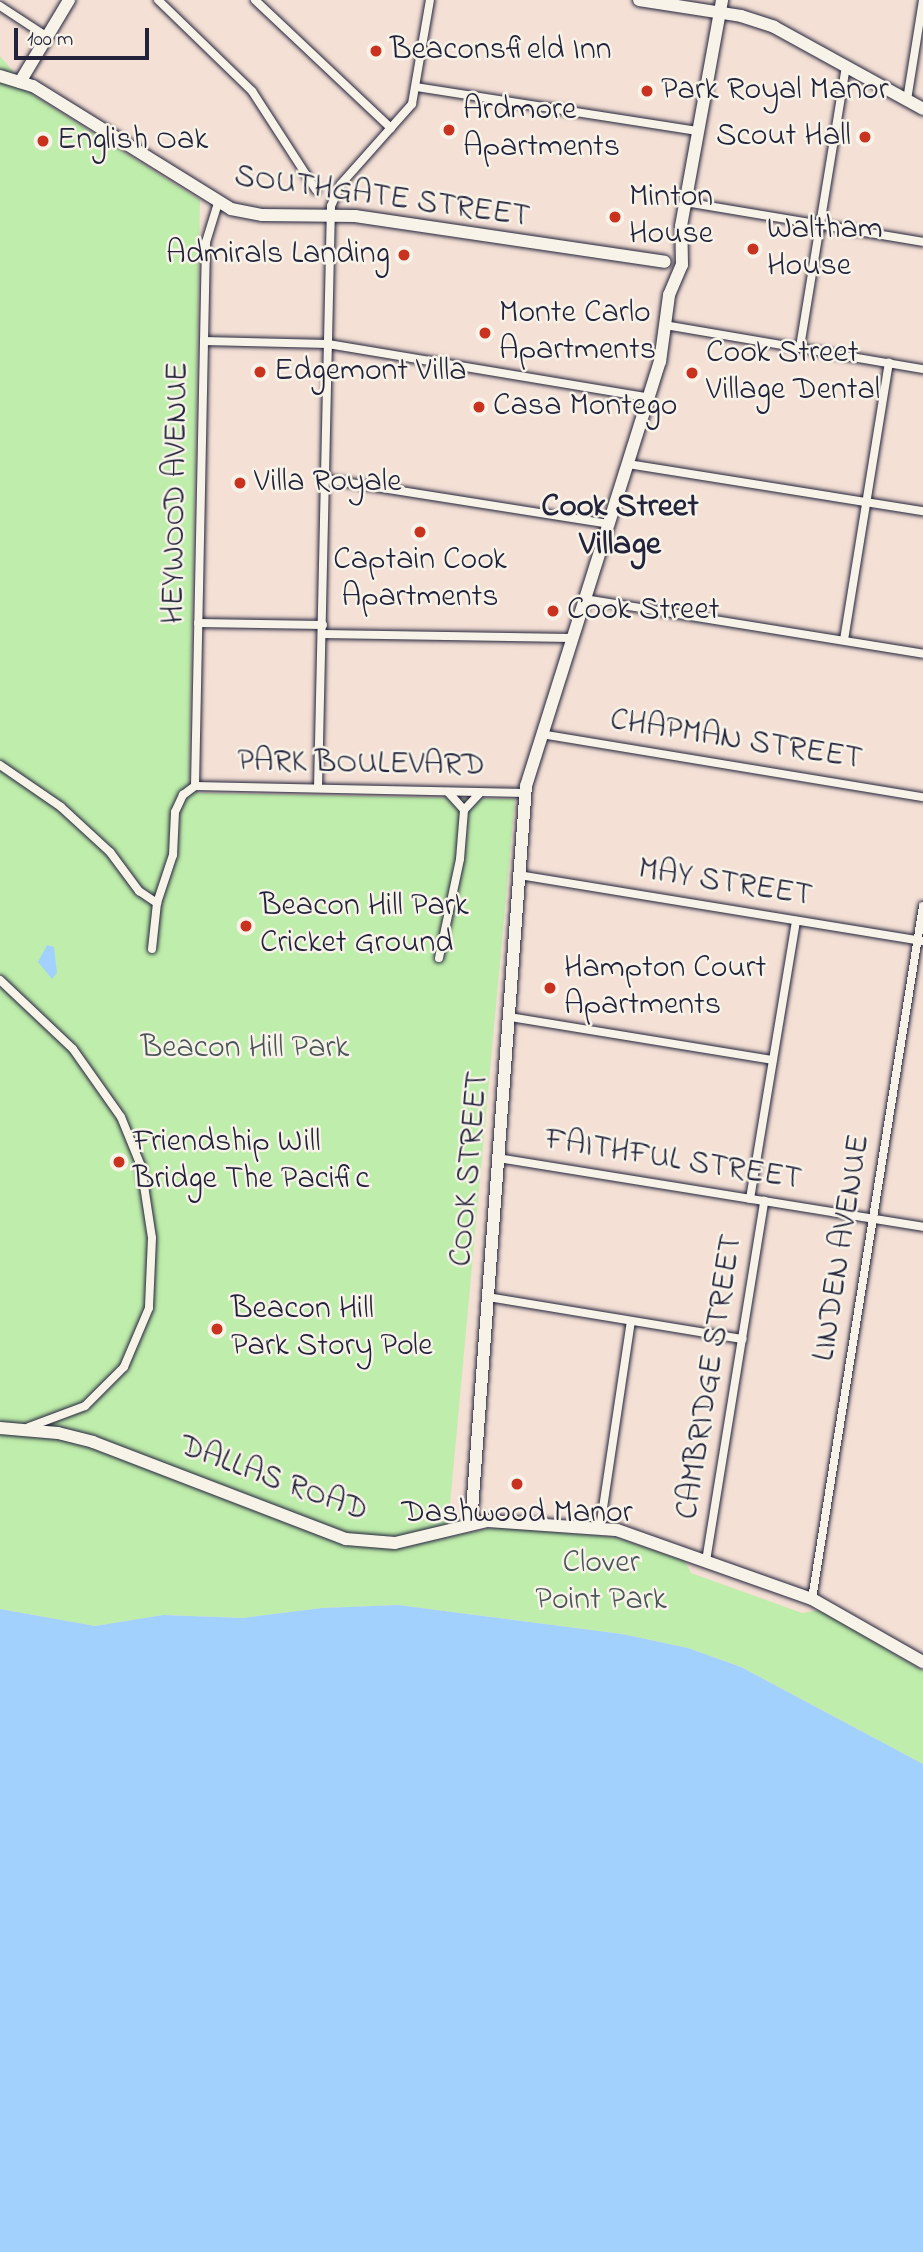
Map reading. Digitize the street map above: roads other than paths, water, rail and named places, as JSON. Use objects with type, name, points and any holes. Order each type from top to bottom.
[{"type":"main road","points":[[20,82],[69,0]]},
{"type":"main road","points":[[639,0],[721,7],[788,32],[923,109]]},
{"type":"main road","name":"COOK STREET","points":[[471,1524],[525,793],[571,638],[649,398],[665,325],[672,263],[721,7]]},
{"type":"main road","name":"SOUTHGATE STREET","points":[[0,76],[20,82],[218,203],[262,215],[330,215],[672,263]]},
{"type":"main road","name":"DALLAS ROAD","points":[[0,1427],[26,1428],[93,1442],[346,1539],[395,1543],[471,1524],[600,1528],[631,1534],[812,1599],[923,1662]]},
{"type":"street","points":[[158,0],[251,91],[316,190]]},
{"type":"street","points":[[255,0],[391,128]]},
{"type":"street","points":[[318,788],[330,215],[336,190],[411,104],[430,0]]},
{"type":"street","points":[[907,100],[923,0]]},
{"type":"street","points":[[0,6],[46,36]]},
{"type":"street","points":[[800,347],[846,66]]},
{"type":"street","points":[[416,87],[697,131]]},
{"type":"street","points":[[685,202],[923,242]]},
{"type":"street","name":"HEYWOOD AVENUE","points":[[195,786],[206,235],[218,203]]},
{"type":"street","points":[[665,325],[923,369]]},
{"type":"street","points":[[204,341],[328,344],[649,398]]},
{"type":"street","points":[[844,640],[889,363]]},
{"type":"street","points":[[628,464],[923,511]]},
{"type":"street","points":[[325,479],[608,524]]},
{"type":"street","points":[[585,599],[923,654]]},
{"type":"street","points":[[198,623],[571,638]]},
{"type":"street","name":"CHAPMAN STREET","points":[[541,734],[923,797]]},
{"type":"street","points":[[0,765],[69,813],[110,852],[139,891],[157,903]]},
{"type":"street","points":[[152,949],[157,903],[173,855],[175,812],[183,795],[195,786]]},
{"type":"street","name":"PARK BOULEVARD","points":[[195,786],[525,793]]},
{"type":"street","points":[[448,792],[464,810]]},
{"type":"street","points":[[439,958],[458,870],[464,810],[480,793]]},
{"type":"street","name":"MAY STREET","points":[[519,875],[920,940]]},
{"type":"street","name":"LINDEN AVENUE","points":[[812,1599],[920,940],[923,906]]},
{"type":"street","name":"CAMBRIDGE STREET","points":[[750,1199],[796,921]]},
{"type":"street","points":[[0,980],[73,1049],[109,1096],[132,1139],[146,1194],[153,1255],[151,1297],[143,1330],[124,1367],[94,1400],[67,1416],[26,1428]]},
{"type":"street","points":[[510,1017],[773,1060]]},
{"type":"street","name":"FAITHFUL STREET","points":[[498,1158],[923,1227]]},
{"type":"street","name":"CAMBRIDGE STREET","points":[[706,1562],[764,1201]]},
{"type":"street","points":[[488,1297],[743,1339]]},
{"type":"street","points":[[600,1528],[631,1321]]},
{"type":"water","points":[[47,945],[54,947],[57,973],[52,979],[38,962]]},
{"type":"water","points":[[398,1605],[622,1634],[688,1648],[741,1667],[923,1764],[923,2252],[0,2252],[0,1609],[95,1626],[163,1615],[243,1618],[322,1608]]},
{"type":"place","name":"Beaconsfield Inn","points":[[376,51]]},
{"type":"place","name":"Park Royal Manor","points":[[647,91]]},
{"type":"place","name":"Ardmore Apartments","points":[[449,130]]},
{"type":"place","name":"Scout Hall","points":[[865,137]]},
{"type":"place","name":"English Oak","points":[[43,141]]},
{"type":"place","name":"Minton House","points":[[615,217]]},
{"type":"place","name":"Waltham House","points":[[753,249]]},
{"type":"place","name":"Admirals Landing","points":[[404,255]]},
{"type":"place","name":"Monte Carlo Apartments","points":[[485,333]]},
{"type":"place","name":"Edgemont Villa","points":[[260,372]]},
{"type":"place","name":"Cook Street Village Dental","points":[[692,373]]},
{"type":"place","name":"Casa Montego","points":[[479,407]]},
{"type":"place","name":"Villa Royale","points":[[240,483]]},
{"type":"place","name":"Captain Cook Apartments","points":[[420,532]]},
{"type":"place","name":"Cook Street","points":[[553,611]]},
{"type":"place","name":"Beacon Hill Park Cricket Ground","points":[[246,926]]},
{"type":"place","name":"Hampton Court Apartments","points":[[550,988]]},
{"type":"place","name":"Friendship Will Bridge The Pacific","points":[[119,1162]]},
{"type":"place","name":"Beacon Hill Park Story Pole","points":[[217,1329]]},
{"type":"place","name":"Dashwood Manor","points":[[517,1484]]},
{"type":"district","name":"Cook Street Village","points":[[620,527]]},
{"type":"park label","name":"Beacon Hill Park","points":[[245,1049]]},
{"type":"park label","name":"Clover Point Park","points":[[601,1584]]}]
